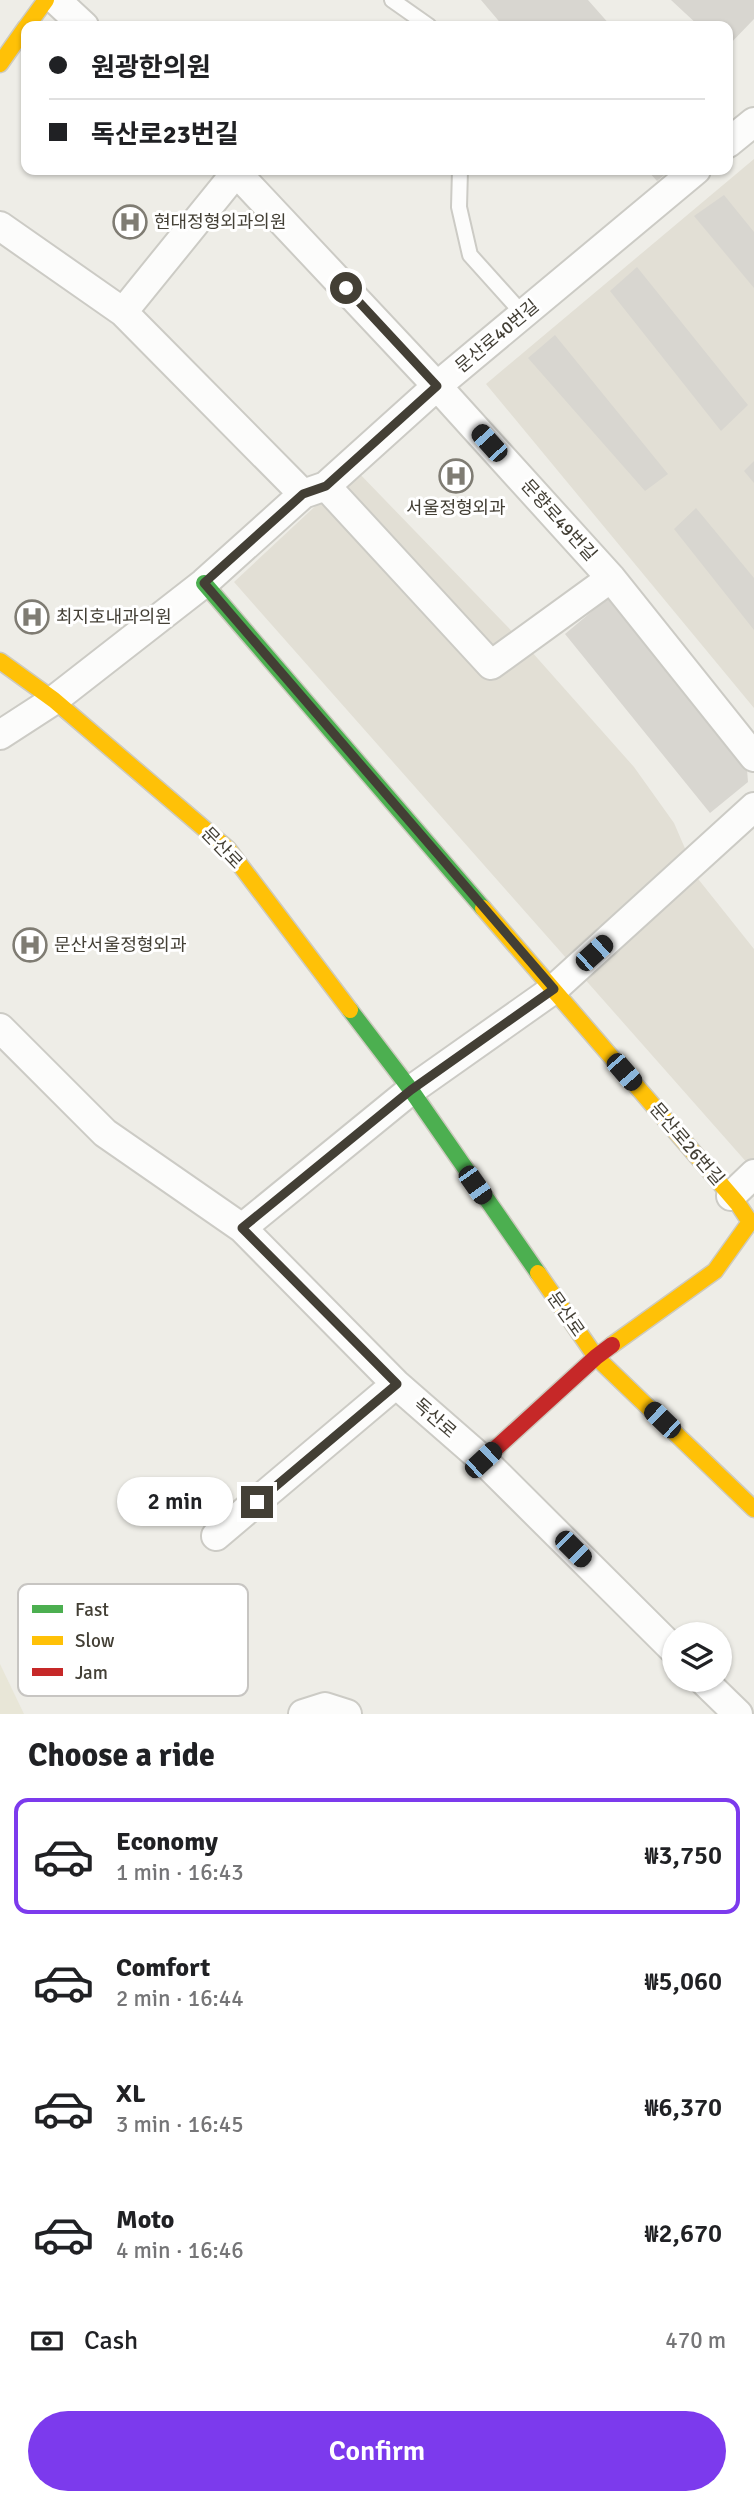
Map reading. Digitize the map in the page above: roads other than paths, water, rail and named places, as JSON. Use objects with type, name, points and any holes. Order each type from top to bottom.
[{"type":"street","points":[[31,21],[46,0]]},
{"type":"street","points":[[56,0],[78,21]]},
{"type":"street","points":[[0,64],[21,35]]},
{"type":"street","points":[[733,139],[754,122]]},
{"type":"street","points":[[122,312],[232,175]]},
{"type":"street","name":"문향로49번길","points":[[241,175],[611,578],[754,757]]},
{"type":"street","name":"문산로40번길","points":[[54,700],[204,583],[690,175]]},
{"type":"street","points":[[0,226],[122,312],[314,490],[491,665],[611,578]]},
{"type":"street","points":[[204,583],[554,989]]},
{"type":"street","name":"문산로","points":[[0,661],[54,700],[228,849],[411,1090],[596,1357],[754,1509]]},
{"type":"street","points":[[0,735],[54,700]]},
{"type":"street","points":[[242,1228],[411,1090],[554,989],[754,807]]},
{"type":"street","name":"문산로26번길","points":[[554,989],[735,1200]]},
{"type":"street","name":"독산로","points":[[0,1028],[105,1133],[242,1228],[397,1384],[483,1460],[662,1638]]},
{"type":"street","points":[[483,1460],[596,1357],[715,1271],[750,1222],[735,1200],[754,1174]]},
{"type":"street","points":[[216,1536],[397,1384]]},
{"type":"street","points":[[714,1692],[734,1713]]},
{"type":"street","points":[[303,1714],[325,1707],[347,1714]]},
{"type":"lane","points":[[393,0],[422,21]]},
{"type":"lane","points":[[460,175],[459,207],[470,255],[523,314]]},
{"type":"place","name":"현대정형외과의원","points":[[130,222]]},
{"type":"place","name":"서울정형외과","points":[[456,476]]},
{"type":"place","name":"최지호내과의원","points":[[32,617]]},
{"type":"place","name":"문산서울정형외과","points":[[30,945]]}]
